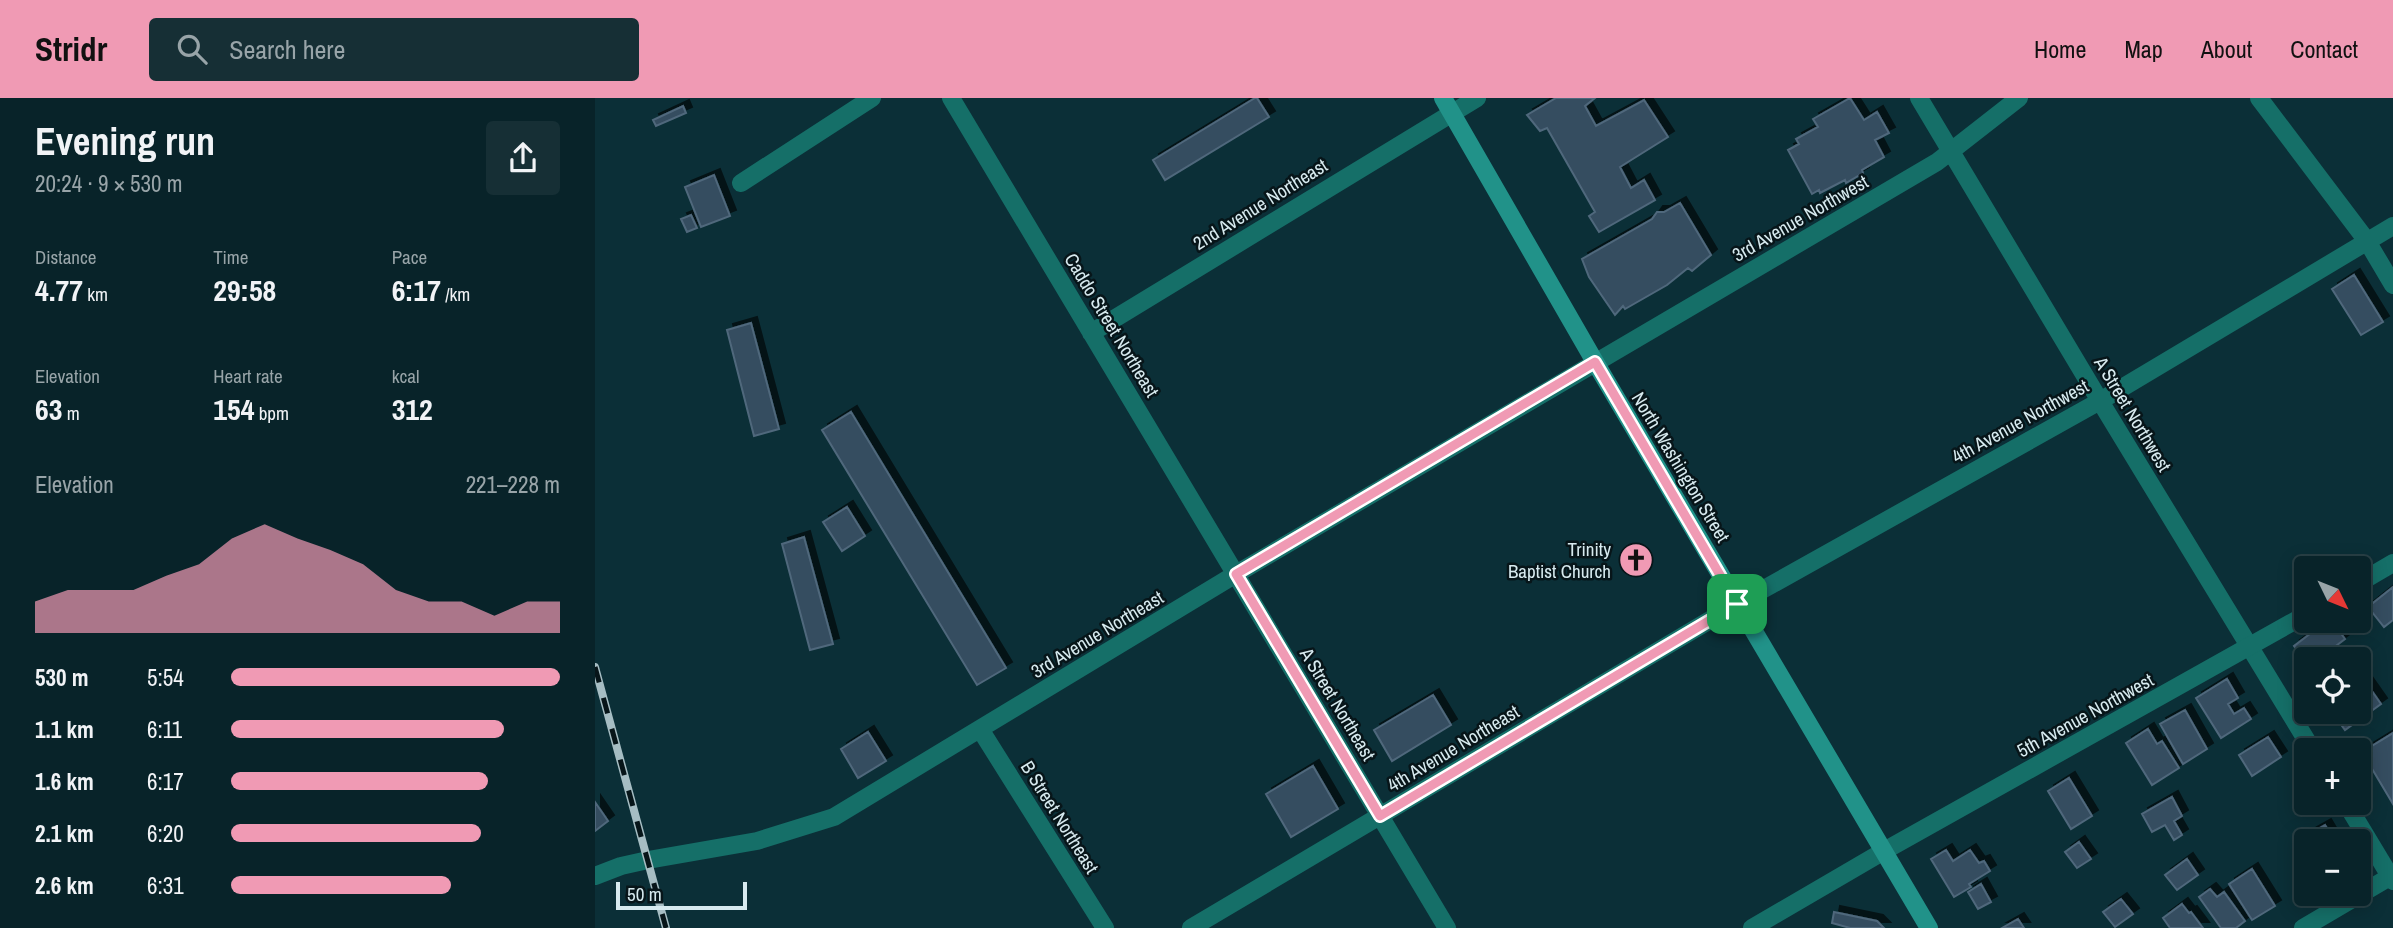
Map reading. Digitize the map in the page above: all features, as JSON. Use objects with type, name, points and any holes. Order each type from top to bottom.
[{"type":"main road","name":"North Washington Street","points":[[1447,105],[1595,362],[1929,928]]},
{"type":"street","points":[[741,183],[872,98]]},
{"type":"street","name":"Caddo Street Northeast","points":[[951,98],[1236,574]]},
{"type":"street","name":"2nd Avenue Northeast","points":[[1091,332],[1447,105],[1477,98]]},
{"type":"street","name":"A Street Northwest","points":[[1919,98],[2305,738]]},
{"type":"street","name":"3rd Avenue Northwest","points":[[1595,362],[1925,169],[1951,152],[2019,98]]},
{"type":"street","points":[[2259,98],[2367,241],[2393,285]]},
{"type":"street","name":"4th Avenue Northwest","points":[[1737,604],[2100,401],[2393,226]]},
{"type":"street","name":"3rd Avenue Northeast","points":[[595,876],[634,863],[757,841],[825,821],[1595,362]]},
{"type":"street","points":[[2371,576],[2393,563]]},
{"type":"street","name":"A Street Northeast","points":[[1236,574],[1447,928]]},
{"type":"street","name":"4th Avenue Northeast","points":[[1191,928],[1737,604]]},
{"type":"street","name":"5th Avenue Northwest","points":[[1752,928],[1884,851],[2294,622]]},
{"type":"street","name":"B Street Northeast","points":[[980,729],[1105,928]]},
{"type":"street","points":[[2303,928],[2392,877],[2353,815]]},
{"type":"building","points":[[1255,98],[1269,117],[1165,180],[1153,160]]},
{"type":"building","points":[[1556,98],[1595,98],[1585,106],[1596,126],[1644,100],[1668,137],[1620,167],[1631,188],[1644,180],[1655,200],[1599,232],[1589,216],[1595,212],[1547,128],[1540,131],[1527,115]]},
{"type":"building","points":[[1850,98],[1864,120],[1877,112],[1889,133],[1875,140],[1884,157],[1846,183],[1845,180],[1820,193],[1819,190],[1812,194],[1788,150],[1799,144],[1796,139],[1818,127],[1813,119]]},
{"type":"building","points":[[683,106],[686,113],[656,126],[653,120]]},
{"type":"building","points":[[714,175],[730,216],[701,227],[685,187]]},
{"type":"building","points":[[1680,203],[1711,255],[1692,271],[1688,268],[1667,285],[1625,309],[1623,306],[1615,315],[1589,277],[1582,259],[1652,219],[1657,212],[1664,212]]},
{"type":"building","points":[[691,215],[697,228],[687,232],[681,219]]},
{"type":"building","points":[[2354,275],[2383,322],[2361,335],[2332,289]]},
{"type":"building","points":[[751,323],[779,429],[754,436],[727,330]]},
{"type":"building","points":[[851,412],[1006,668],[977,685],[822,430]]},
{"type":"building","points":[[847,507],[865,536],[842,551],[823,522]]},
{"type":"building","points":[[804,537],[833,644],[810,650],[782,544]]},
{"type":"building","points":[[2393,587],[2393,620],[2384,627],[2371,611],[2371,605]]},
{"type":"building","points":[[2310,634],[2341,634],[2345,639],[2335,647],[2294,646]]},
{"type":"building","points":[[2227,679],[2238,698],[2228,704],[2234,714],[2244,708],[2251,719],[2221,738],[2196,698]]},
{"type":"building","points":[[2371,690],[2381,704],[2371,711]]},
{"type":"building","points":[[1433,695],[1451,725],[1392,761],[1374,730]]},
{"type":"building","points":[[2185,710],[2207,749],[2183,764],[2160,724]]},
{"type":"building","points":[[2341,724],[2353,724],[2345,730]]},
{"type":"building","points":[[2148,729],[2157,744],[2162,741],[2179,768],[2152,785],[2126,743]]},
{"type":"building","points":[[868,732],[886,761],[858,778],[841,749]]},
{"type":"building","points":[[2393,733],[2393,804],[2371,767],[2371,746]]},
{"type":"building","points":[[2268,737],[2281,757],[2252,776],[2239,755]]},
{"type":"building","points":[[1313,766],[1338,809],[1291,837],[1266,794]]},
{"type":"building","points":[[2069,778],[2092,816],[2071,829],[2048,791]]},
{"type":"building","points":[[2172,797],[2182,816],[2174,821],[2182,835],[2174,840],[2165,825],[2152,832],[2142,814]]},
{"type":"building","points":[[595,802],[608,821],[595,831]]},
{"type":"building","points":[[2079,842],[2091,859],[2077,868],[2065,852]]},
{"type":"building","points":[[1946,850],[1953,861],[1970,850],[1979,863],[1984,861],[1990,871],[1954,897],[1931,859]]},
{"type":"building","points":[[2187,859],[2198,875],[2177,890],[2165,875]]},
{"type":"building","points":[[2252,869],[2275,906],[2252,920],[2229,884]]},
{"type":"building","points":[[1981,884],[1991,902],[1978,909],[1968,892]]},
{"type":"building","points":[[2210,889],[2217,897],[2224,892],[2245,921],[2236,928],[2221,928],[2199,897]]},
{"type":"building","points":[[2121,899],[2133,914],[2115,927],[2103,912]]},
{"type":"building","points":[[2182,904],[2203,928],[2170,928],[2163,918]]},
{"type":"building","points":[[1834,912],[1877,921],[1884,928],[1850,928],[1832,923]]},
{"type":"building","points":[[2018,919],[2024,928],[2002,928]]},
{"type":"railway","points":[[595,667],[666,928]]},
{"type":"place","name":"Trinity Baptist Church","points":[[1636,560]]},
{"type":"route","points":[[1595,362],[1737,604],[1380,816],[1236,574],[1595,362]]}]
